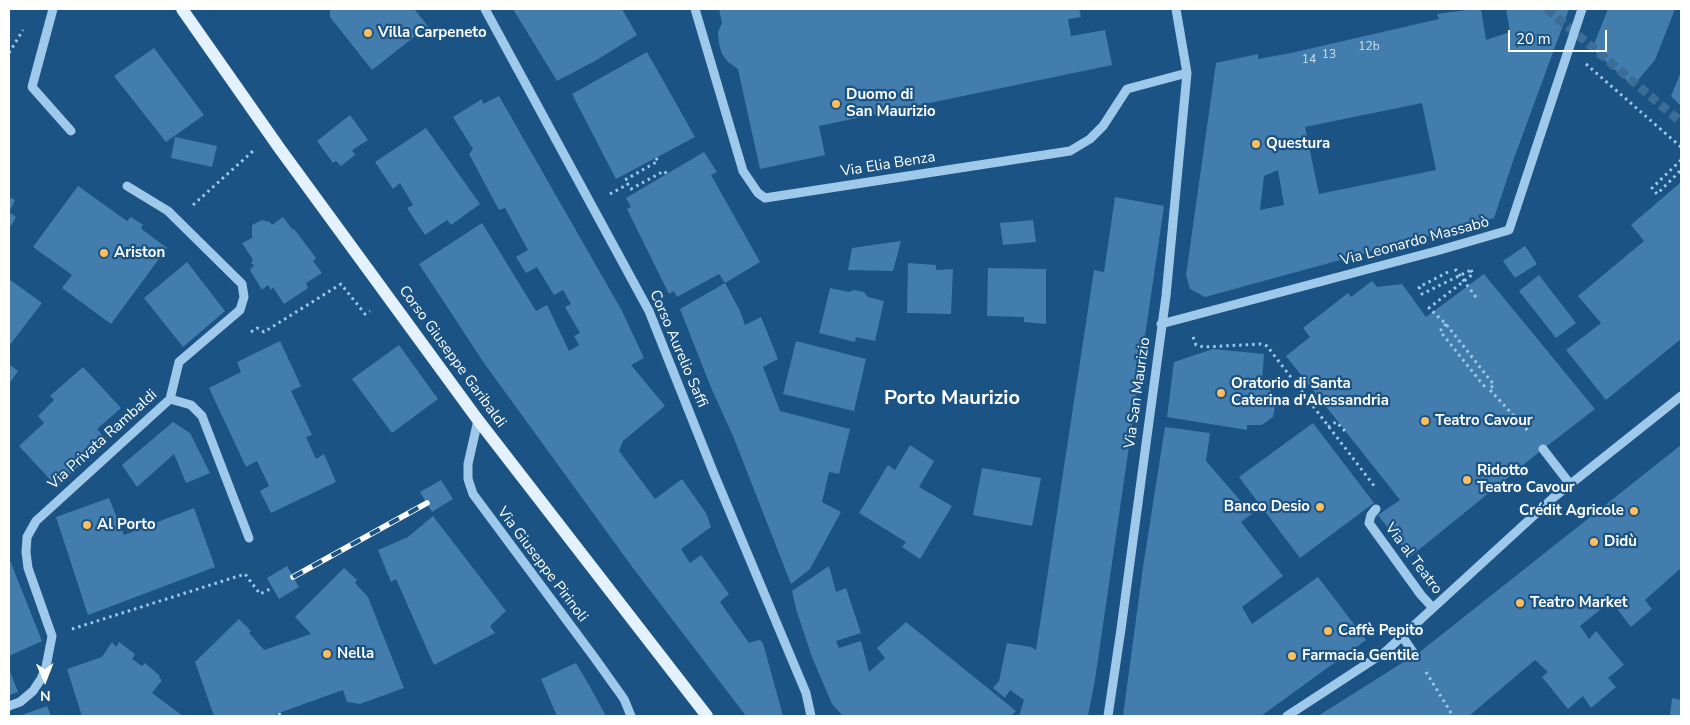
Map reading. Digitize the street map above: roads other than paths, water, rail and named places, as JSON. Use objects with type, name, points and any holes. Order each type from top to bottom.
[{"type":"main road","name":"Corso Giuseppe Garibaldi","points":[[182,9],[270,136],[478,420],[707,716]]},
{"type":"street","points":[[53,9],[32,87],[71,131]]},
{"type":"street","name":"Corso Aurelio Saffi","points":[[485,9],[572,166],[649,311],[714,474],[806,693],[811,716]]},
{"type":"street","name":"Via Elia Benza","points":[[695,9],[743,171],[758,193],[765,198],[1070,151],[1090,139],[1103,126],[1127,89],[1187,73]]},
{"type":"street","name":"Via San Maurizio","points":[[1108,716],[1166,296],[1187,73],[1176,9]]},
{"type":"street","name":"Via Leonardo Massabò","points":[[1161,324],[1510,230],[1582,9]]},
{"type":"street","name":"Via Privata Rambaldi","points":[[9,706],[20,702],[33,691],[41,680],[46,667],[52,636],[28,568],[27,537],[36,521],[170,400],[179,362],[240,310],[244,297],[242,284],[168,211],[127,186]]},
{"type":"street","points":[[1287,716],[1385,652],[1570,484],[1681,396]]},
{"type":"street","points":[[170,400],[191,405],[202,416],[249,538]]},
{"type":"street","name":"Via Giuseppe Pirinoli","points":[[478,420],[468,464],[468,479],[473,494],[624,699],[631,716]]},
{"type":"street","points":[[1543,449],[1570,484]]},
{"type":"street","name":"Via al Teatro","points":[[1376,509],[1369,523],[1421,595],[1433,608]]},
{"type":"street","points":[[1402,636],[1415,655]]},
{"type":"tunnel","points":[[1547,9],[1681,122]]},
{"type":"railway","points":[[293,577],[427,503]]},
{"type":"place","name":"Villa Carpeneto","points":[[368,33]]},
{"type":"place","name":"Duomo di San Maurizio","points":[[836,104]]},
{"type":"place","name":"Questura","points":[[1256,144]]},
{"type":"place","name":"Ariston","points":[[104,253]]},
{"type":"place","name":"Oratorio di Santa Caterina d'Alessandria","points":[[1221,393]]},
{"type":"place","name":"Teatro Cavour","points":[[1425,421]]},
{"type":"place","name":"Ridotto Teatro Cavour","points":[[1467,480]]},
{"type":"place","name":"Banco Desio","points":[[1320,507]]},
{"type":"place","name":"Crédit Agricole","points":[[1634,511]]},
{"type":"place","name":"Al Porto","points":[[87,525]]},
{"type":"place","name":"Didù","points":[[1594,542]]},
{"type":"place","name":"Teatro Market","points":[[1520,603]]},
{"type":"place","name":"Caffè Pepito","points":[[1328,631]]},
{"type":"place","name":"Nella","points":[[327,654]]},
{"type":"place","name":"Farmacia Gentile","points":[[1292,656]]},
{"type":"district","name":"Porto Maurizio","points":[[952,399]]}]
